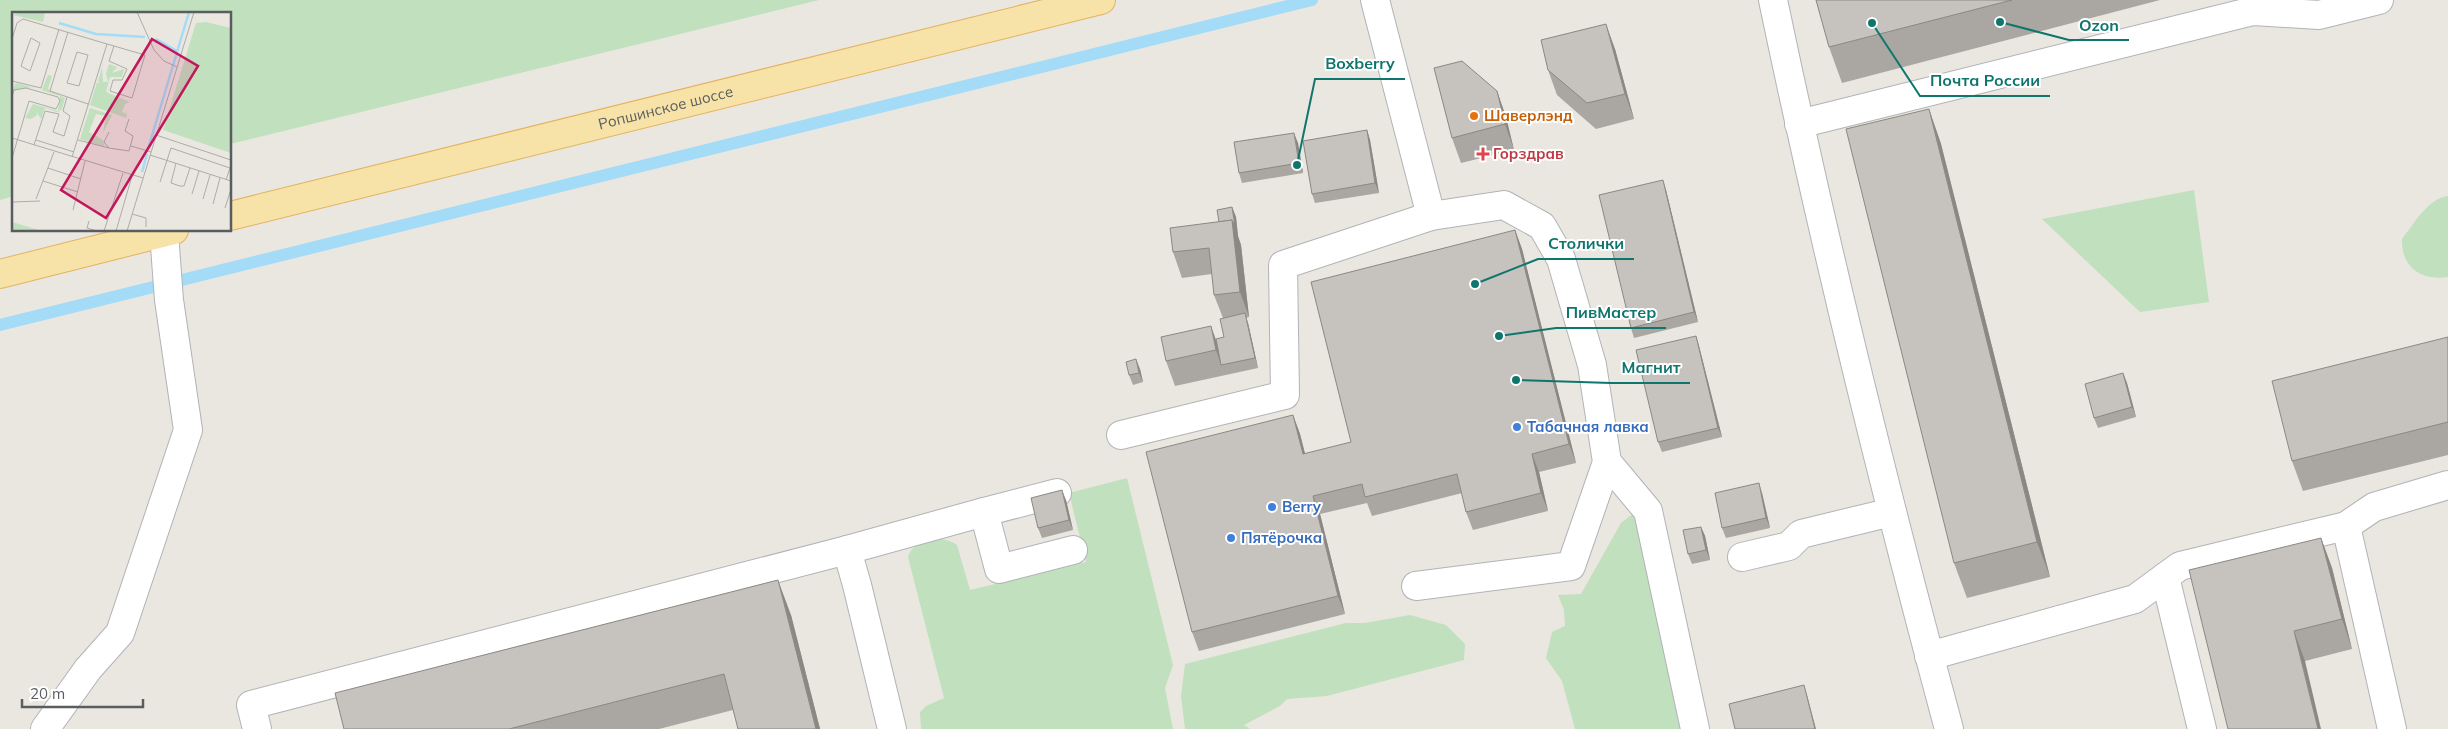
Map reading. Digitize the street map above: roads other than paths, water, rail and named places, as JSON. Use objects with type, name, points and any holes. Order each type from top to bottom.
[{"type":"main road","name":"Ропшинское шоссе","points":[[231,216],[1101,0]]},
{"type":"main road","points":[[0,274],[169,231]]},
{"type":"street","points":[[1375,0],[1431,216]]},
{"type":"street","points":[[1773,0],[1799,124],[1892,512],[1949,729]]},
{"type":"street","points":[[1799,124],[2253,11],[2317,7],[2379,0]]},
{"type":"street","points":[[1121,435],[1285,395],[1283,265],[1431,216],[1504,205],[1542,226],[1561,259],[1592,366],[1607,462],[1571,566],[1416,586]]},
{"type":"street","points":[[45,729],[88,669],[120,633],[188,430],[169,300],[166,267],[169,231]]},
{"type":"street","points":[[1607,462],[1648,511],[1695,729]]},
{"type":"street","points":[[1929,656],[2135,599],[2180,566],[2346,526],[2374,506],[2448,486]]},
{"type":"street","points":[[257,729],[251,706],[1057,493]]},
{"type":"street","points":[[984,512],[999,569],[1073,550]]},
{"type":"street","points":[[1742,557],[1789,546],[1801,534],[1892,512]]},
{"type":"street","points":[[2346,526],[2392,729]]},
{"type":"street","points":[[847,550],[892,729]]},
{"type":"street","points":[[2165,577],[2202,729]]},
{"type":"waterway","points":[[0,325],[1312,0]]},
{"type":"place","name":"Ozon","points":[[2000,22]]},
{"type":"place","name":"Почта России","points":[[1872,23]]},
{"type":"place","name":"Шаверлэнд","points":[[1474,116]]},
{"type":"place","name":"Горздрав","points":[[1483,154]]},
{"type":"place","name":"Boxberry","points":[[1297,165]]},
{"type":"place","name":"Столички","points":[[1475,284]]},
{"type":"place","name":"ПивМастер","points":[[1499,336]]},
{"type":"place","name":"Магнит","points":[[1516,380]]},
{"type":"place","name":"Табачная лавка","points":[[1517,427]]},
{"type":"place","name":"Berry","points":[[1272,507]]},
{"type":"place","name":"Пятёрочка","points":[[1231,538]]}]
